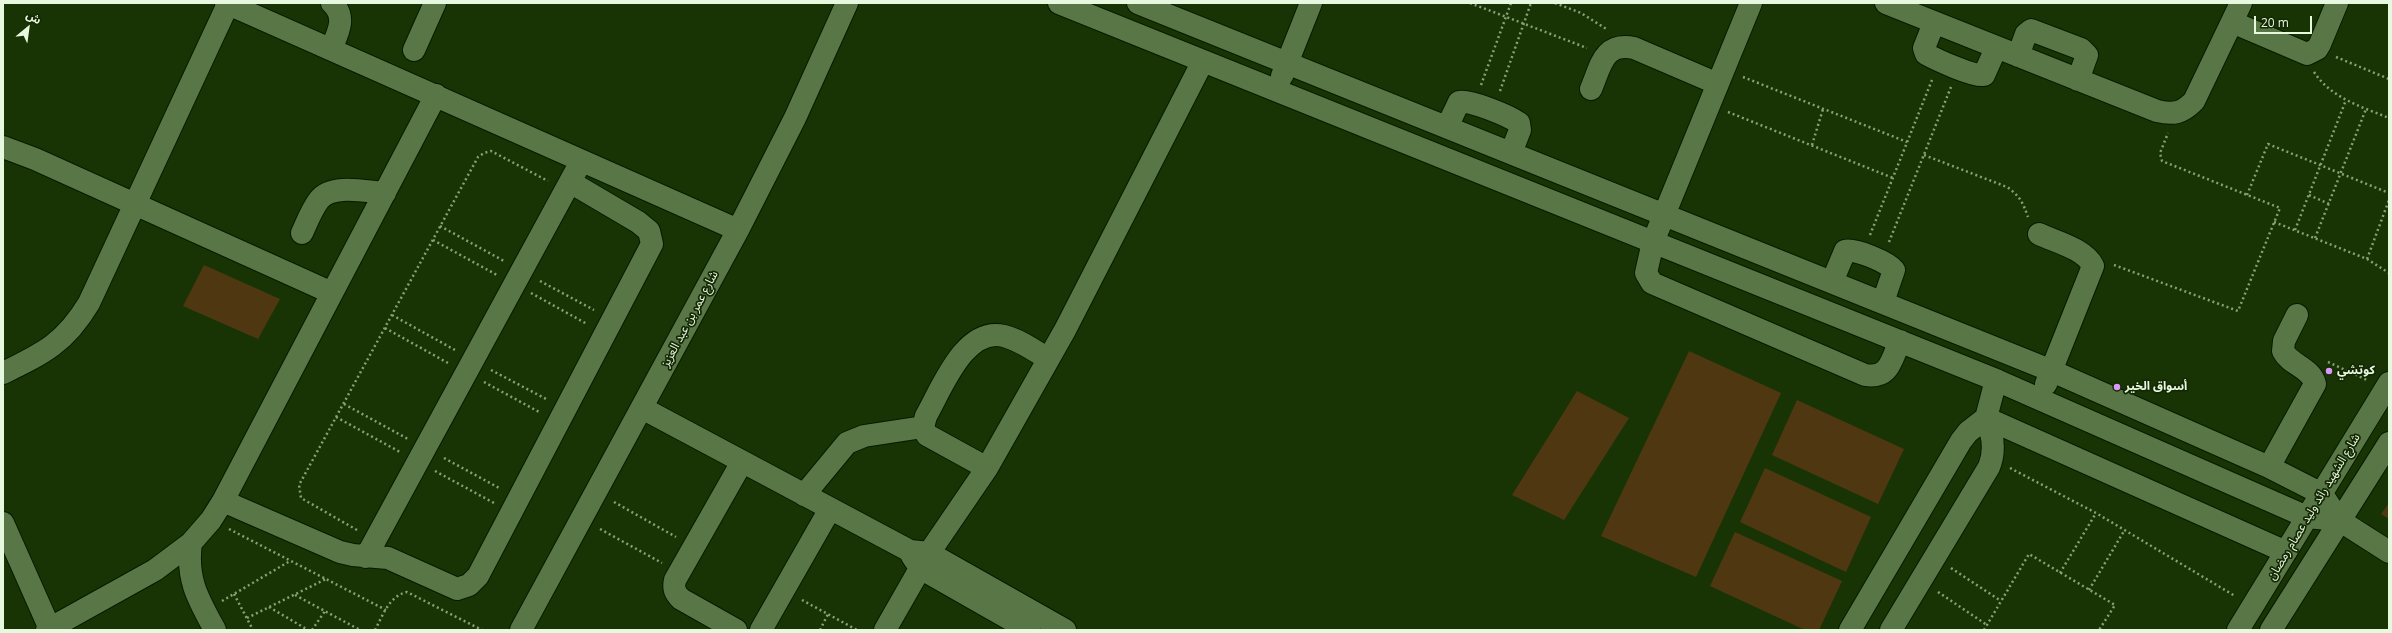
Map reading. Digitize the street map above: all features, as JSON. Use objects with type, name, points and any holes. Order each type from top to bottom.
[{"type":"street","points":[[331,49],[342,20],[338,9],[332,3]]},
{"type":"street","points":[[414,50],[435,3]]},
{"type":"street","name":"شارع عمر بن عبد العزيز","points":[[521,630],[738,230],[795,118],[846,3]]},
{"type":"street","points":[[1059,3],[2040,398],[2307,517],[2338,520]]},
{"type":"street","points":[[1138,3],[2052,371],[2269,467],[2322,494],[2338,520],[2389,552]]},
{"type":"street","points":[[1276,90],[1311,3]]},
{"type":"street","points":[[1751,3],[1653,242],[1646,273],[1652,283],[1865,375],[1876,377],[1886,371],[1900,341]]},
{"type":"street","points":[[1894,5],[1934,23],[2157,112],[2171,115],[2184,110],[2194,101],[2237,12],[2312,52],[2337,3]]},
{"type":"street","points":[[3,373],[57,344],[76,325],[89,303],[227,4],[582,159],[738,230]]},
{"type":"street","points":[[1934,23],[1924,51],[1926,54],[1950,64],[1978,75],[1984,74],[1996,48]]},
{"type":"street","points":[[2018,56],[2026,34],[2031,30],[2082,49],[2086,55],[2078,80]]},
{"type":"street","points":[[1591,89],[1614,51],[1634,48],[1721,77]]},
{"type":"street","points":[[885,630],[920,558],[987,468],[1065,330],[1203,61]]},
{"type":"street","points":[[3,523],[49,629],[155,570],[191,543],[211,520],[223,500],[436,95]]},
{"type":"street","points":[[1447,127],[1459,102],[1463,101],[1515,120],[1521,126],[1511,153]]},
{"type":"street","points":[[3,147],[135,204],[332,293]]},
{"type":"street","points":[[370,548],[582,159]]},
{"type":"street","points":[[223,500],[340,552],[370,548],[388,558],[457,589],[469,585],[478,576],[652,244],[649,231],[638,222],[568,186]]},
{"type":"street","points":[[302,233],[320,198],[329,192],[339,190],[385,192]]},
{"type":"street","points":[[2039,234],[2081,253],[2089,258],[2092,266],[2091,275],[2040,398]]},
{"type":"street","points":[[1832,282],[1845,251],[1849,250],[1872,258],[1891,266],[1894,270],[1883,302]]},
{"type":"street","points":[[2269,467],[2315,384],[2311,375],[2290,360],[2284,351],[2284,341],[2297,315]]},
{"type":"street","points":[[923,426],[926,416],[961,355],[974,341],[993,335],[1004,335],[1048,359]]},
{"type":"street","points":[[1891,630],[1936,558],[1992,458],[1992,434],[1986,418],[1996,380]]},
{"type":"street","name":"شارع الشهيد رائد وليد عصام رمضان","points":[[2238,630],[2387,386]]},
{"type":"street","points":[[642,408],[920,558],[1064,630]]},
{"type":"street","points":[[1986,418],[2286,552]]},
{"type":"street","points":[[1850,630],[1962,441],[1968,432],[1986,418]]},
{"type":"street","points":[[923,426],[931,438],[987,468]]},
{"type":"street","points":[[804,495],[847,443],[864,436],[923,426]]},
{"type":"street","points":[[2271,630],[2338,520],[2389,443]]},
{"type":"street","points":[[736,630],[676,594],[673,588],[694,546],[742,462]]},
{"type":"street","points":[[761,630],[830,509]]},
{"type":"street","points":[[191,543],[188,562],[191,582],[215,630]]},
{"type":"street","points":[[920,558],[1029,630]]},
{"type":"path","points":[[1470,3],[1524,24],[1614,51]]},
{"type":"path","points":[[1483,108],[1506,17],[1511,3]]},
{"type":"path","points":[[1483,108],[1524,24],[1531,3]]},
{"type":"path","points":[[1555,3],[1598,22],[1614,51]]},
{"type":"path","points":[[2389,79],[2312,52],[2315,73],[2324,84],[2346,100],[2389,118]]},
{"type":"path","points":[[1872,258],[1893,178],[1907,142],[1950,64]]},
{"type":"path","points":[[1872,258],[1924,154],[1950,64]]},
{"type":"path","points":[[1721,77],[1823,109],[1907,142]]},
{"type":"path","points":[[2295,230],[2346,100]]},
{"type":"path","points":[[1709,105],[1893,178]]},
{"type":"path","points":[[1812,145],[1823,109]]},
{"type":"path","points":[[2315,238],[2366,109]]},
{"type":"path","points":[[2092,266],[2100,262],[2108,263],[2238,311],[2280,208],[2162,160],[2160,153],[2169,128],[2171,115]]},
{"type":"path","points":[[2248,195],[2268,144],[2389,193]]},
{"type":"path","points":[[370,548],[301,498],[299,485],[478,157],[491,151],[568,186]]},
{"type":"path","points":[[1924,154],[2007,187],[2017,194],[2025,204],[2028,216],[2039,234]]},
{"type":"path","points":[[2309,195],[2329,204]]},
{"type":"path","points":[[2367,259],[2389,200]]},
{"type":"path","points":[[2274,222],[2367,259],[2389,273]]},
{"type":"path","points":[[2320,358],[2387,386]]},
{"type":"path","points":[[1992,458],[2096,513],[2253,607]]},
{"type":"path","points":[[596,492],[694,546]]},
{"type":"path","points":[[2060,573],[2096,513]]},
{"type":"path","points":[[582,519],[680,572]]},
{"type":"path","points":[[211,520],[386,610]]},
{"type":"path","points":[[2089,590],[2124,531]]},
{"type":"path","points":[[1984,630],[2029,554],[2115,606],[2099,630]]},
{"type":"path","points":[[1936,558],[2002,601]]},
{"type":"path","points":[[205,610],[290,561]]},
{"type":"path","points":[[247,618],[326,579]]},
{"type":"path","points":[[1921,581],[1987,625]]},
{"type":"path","points":[[784,590],[857,630]]},
{"type":"path","points":[[375,630],[386,610],[398,594],[407,592],[482,630]]},
{"type":"path","points":[[234,594],[253,630]]},
{"type":"path","points":[[295,595],[360,630]]},
{"type":"path","points":[[269,607],[308,630]]},
{"type":"path","points":[[312,630],[325,611]]},
{"type":"path","points":[[820,630],[828,614]]},
{"type":"shaded area","points":[[204,265],[280,299],[258,339],[183,306]]},
{"type":"shaded area","points":[[1689,351],[1781,393],[1696,577],[1601,536]]},
{"type":"shaded area","points":[[1577,391],[1629,418],[1564,520],[1512,495]]},
{"type":"shaded area","points":[[1797,400],[1904,449],[1878,504],[1772,455]]},
{"type":"shaded area","points":[[1765,468],[1871,517],[1846,572],[1740,522]]},
{"type":"shaded area","points":[[2389,503],[2389,519],[2381,514]]},
{"type":"shaded area","points":[[1735,532],[1842,581],[1819,630],[1805,630],[1710,586]]},
{"type":"place","name":"كوتشي","points":[[2329,371]]},
{"type":"place","name":"أسواق الخير","points":[[2117,387]]}]
